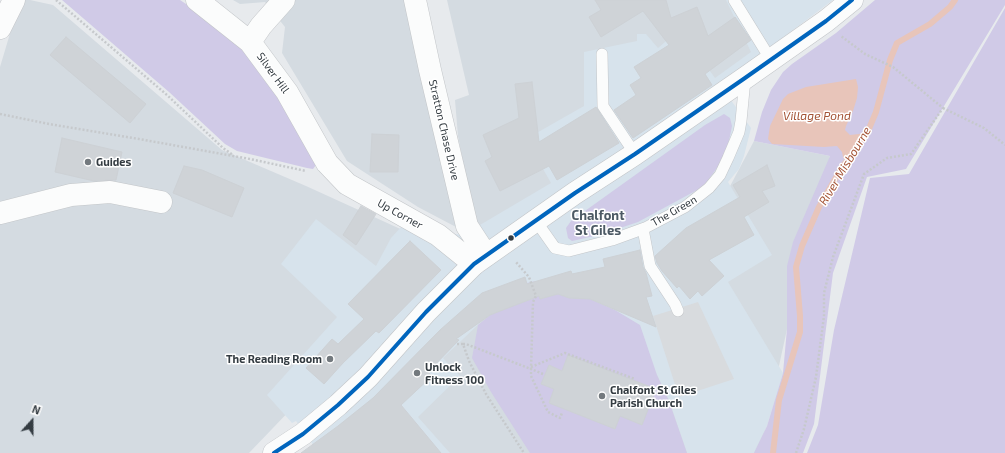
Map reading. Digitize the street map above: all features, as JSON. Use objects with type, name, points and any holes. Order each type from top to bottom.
[{"type":"street","points":[[0,28],[14,0]]},
{"type":"street","name":"Silver Hill","points":[[197,0],[250,42],[287,92],[327,164]]},
{"type":"street","points":[[250,42],[284,0]]},
{"type":"street","name":"Stratton Chase Drive","points":[[415,0],[467,226],[487,255]]},
{"type":"street","points":[[274,453],[303,434],[338,405],[368,377],[426,312],[487,255],[575,193],[635,154],[745,78],[826,21],[852,0]]},
{"type":"street","name":"Up Corner","points":[[327,164],[347,184],[438,235],[487,255]]},
{"type":"street","points":[[0,213],[71,195],[110,192],[161,202]]},
{"type":"lane","points":[[734,0],[770,60]]},
{"type":"lane","points":[[602,54],[603,106],[635,154]]},
{"type":"lane","name":"The Green","points":[[536,221],[555,248],[569,251],[612,240],[643,229],[685,207],[709,188],[720,175],[728,158],[741,121],[745,78]]},
{"type":"lane","points":[[643,229],[650,266],[678,311]]},
{"type":"path","points":[[56,0],[167,95],[223,148],[235,156]]},
{"type":"path","points":[[826,21],[844,39],[865,54],[893,66],[943,108],[984,128],[1005,145]]},
{"type":"path","points":[[796,453],[804,429],[816,377],[824,316],[824,293],[834,257],[864,174],[887,158],[911,154],[924,138],[943,108]]},
{"type":"path","points":[[0,114],[316,172],[327,164]]},
{"type":"path","points":[[487,255],[529,278],[536,296],[533,302],[531,376],[548,412],[560,418],[562,413]]},
{"type":"path","points":[[457,344],[466,344],[531,368],[543,374]]},
{"type":"path","points":[[463,344],[469,361],[486,394],[524,453]]},
{"type":"path","points":[[531,368],[565,353],[635,379]]},
{"type":"shaded area","points":[[20,0],[30,0],[53,5],[222,150],[407,232],[436,258],[249,453],[0,453],[0,67]]},
{"type":"shaded area","points":[[62,0],[180,0],[218,25],[243,49],[280,96],[316,165],[313,169],[307,168],[237,151],[225,144],[169,92]]},
{"type":"shaded area","points":[[233,0],[410,0],[456,227],[418,207],[347,161],[282,53],[285,27],[265,2],[240,4]]},
{"type":"shaded area","points":[[447,0],[731,0],[767,60],[481,253],[458,136],[455,100],[469,95]]},
{"type":"shaded area","points":[[726,0],[833,0],[720,85],[751,128],[739,169],[728,182],[772,255],[728,282],[783,373],[767,426],[754,453],[687,453],[669,401],[657,375],[590,299],[569,298],[558,294],[532,299],[494,312],[481,322],[443,358],[460,376],[418,417],[450,453],[319,453],[296,421],[292,423],[267,395],[337,317],[281,264],[316,219],[376,266],[391,238],[401,227],[463,235],[551,183],[526,139],[584,106],[584,52],[637,41],[637,34],[646,34],[658,48],[680,29],[715,78],[751,52]]},
{"type":"shaded area","points":[[875,0],[1005,0],[1005,5],[906,169],[867,177],[833,273],[814,424],[803,453],[754,453],[767,426],[783,373],[787,329],[787,266],[793,242],[830,156],[754,141],[762,112],[771,90],[783,72],[836,33]]},
{"type":"shaded area","points":[[1005,8],[1005,453],[807,453],[818,425],[834,330],[870,178],[909,174]]},
{"type":"shaded area","points":[[724,114],[730,118],[732,126],[729,141],[719,165],[706,183],[699,189],[638,222],[599,235],[572,241],[568,238],[566,228],[571,221],[705,125]]},
{"type":"shaded area","points":[[754,141],[830,156],[806,242],[760,453],[307,453],[496,286],[728,190]]},
{"type":"shaded area","points":[[536,281],[540,299],[558,294],[569,298],[590,299],[615,310],[640,325],[657,375],[669,401],[687,453],[530,453],[491,392],[472,358],[478,325],[494,312],[532,299],[527,283]]},
{"type":"shaded area","points":[[698,302],[734,379],[679,397],[653,316]]},
{"type":"water","name":"Village Pond","points":[[856,79],[858,87],[857,98],[845,130],[850,135],[867,133],[847,163],[842,152],[837,146],[824,147],[772,144],[768,139],[770,126],[783,99],[788,94],[806,87]]},
{"type":"building","points":[[595,0],[666,0],[671,18],[697,7],[708,36],[735,17],[751,40],[705,74],[712,85],[633,138],[614,110],[636,95],[630,85],[641,78],[634,67],[669,45],[643,11],[601,37],[589,17],[601,10]]},
{"type":"building","points":[[66,37],[146,104],[130,123],[50,55]]},
{"type":"building","points":[[532,82],[539,142],[596,107],[619,143],[557,180],[549,166],[500,191],[485,161],[492,157],[483,135],[519,118],[515,84]]},
{"type":"building","points":[[372,134],[399,135],[398,172],[370,172]]},
{"type":"building","name":"Guides","points":[[62,138],[122,152],[116,180],[94,181],[55,172]]},
{"type":"building","points":[[767,165],[775,186],[762,191],[769,202],[744,217],[754,235],[709,260],[724,276],[702,296],[698,291],[690,299],[679,286],[677,288],[662,271],[655,256],[686,228],[740,197],[733,185]]},
{"type":"building","points":[[184,166],[202,170],[244,188],[232,217],[173,193]]},
{"type":"building","points":[[361,206],[376,214],[356,245],[343,235]]},
{"type":"building","points":[[410,241],[441,270],[379,333],[376,331],[324,384],[306,368],[332,339],[338,344],[364,319],[348,304]]},
{"type":"building","points":[[640,250],[643,267],[652,296],[646,297],[656,327],[590,299],[569,298],[558,294],[540,299],[539,296],[490,315],[456,339],[459,340],[428,372],[432,376],[401,405],[441,453],[301,453],[373,398],[440,330],[482,293],[525,277],[527,284],[571,271],[572,274],[605,267],[603,259]]},
{"type":"building","name":"Chalfont St Giles Parish Church","points":[[568,355],[656,389],[642,425],[620,416],[615,429],[549,403],[554,389],[541,384],[549,365],[562,371]]},
{"type":"waterway","name":"River Misbourne","points":[[862,140],[868,131],[876,112],[890,60],[897,43],[930,24],[950,7],[955,0]]},
{"type":"waterway","name":"River Misbourne","points":[[773,453],[779,400],[800,332],[796,267],[802,246],[819,207],[842,167],[851,156]]},
{"type":"transit line","points":[[274,453],[303,434],[338,405],[368,377],[426,312],[474,264],[575,193],[635,154],[745,78],[826,21],[852,0]]},
{"type":"place","name":"Guides","points":[[88,162]]},
{"type":"place","name":"The Reading Room","points":[[330,359]]},
{"type":"place","name":"Unlock Fitness 100","points":[[417,373]]},
{"type":"place","name":"Chalfont St Giles Parish Church","points":[[602,396]]},
{"type":"district","name":"Chalfont St Giles","points":[[598,224]]}]
